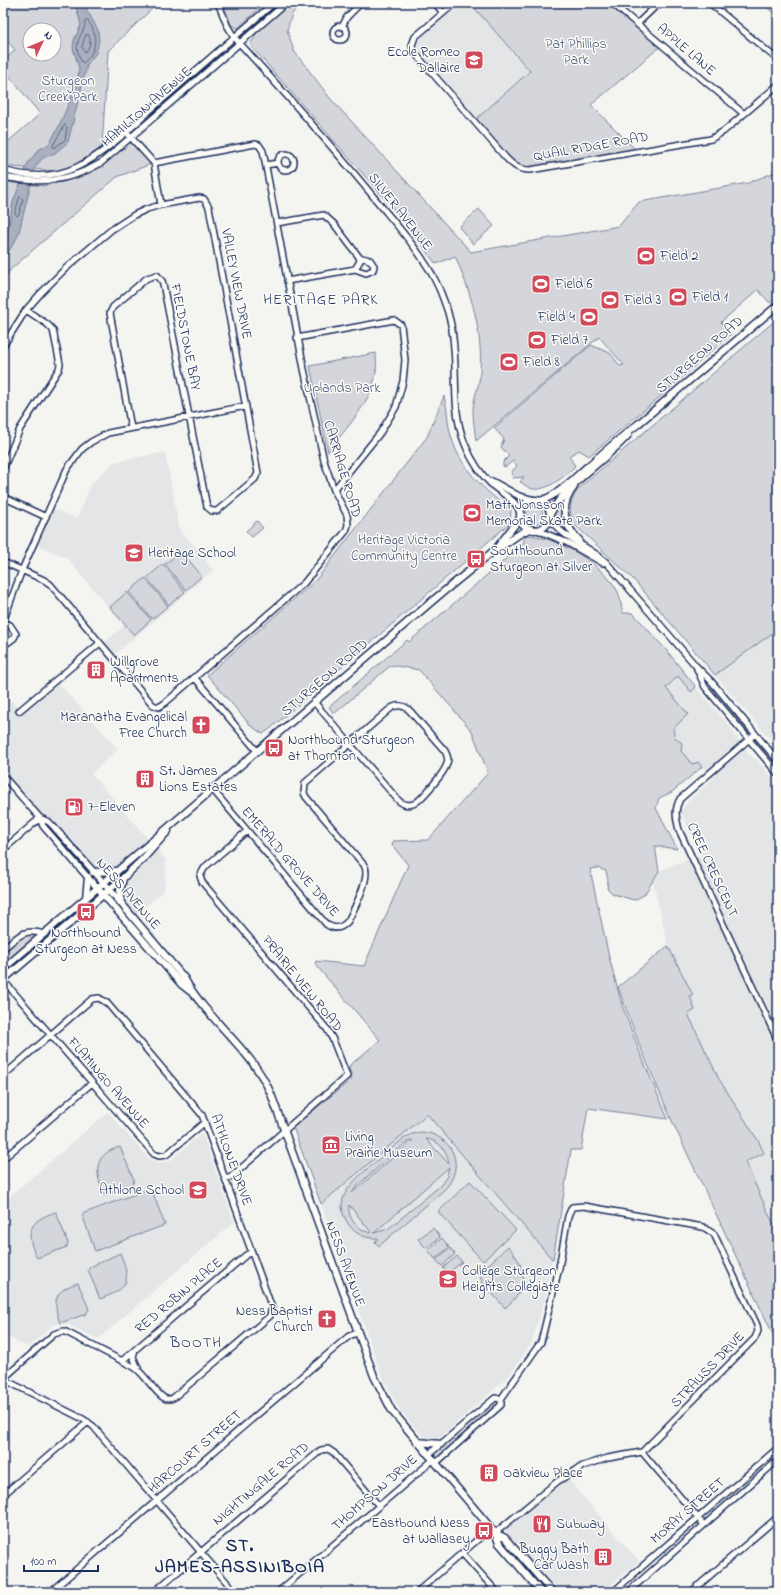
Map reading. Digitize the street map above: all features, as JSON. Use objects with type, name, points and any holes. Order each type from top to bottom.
[{"type":"main road","name":"STURGEON ROAD","points":[[537,500],[549,498],[557,493],[615,442],[778,305]]},
{"type":"main road","name":"STURGEON ROAD","points":[[550,515],[560,497],[619,446],[638,424]]},
{"type":"main road","points":[[579,481],[571,491],[566,502],[564,514],[570,530],[579,540]]},
{"type":"main road","points":[[537,500],[547,506],[550,515],[545,526],[533,529],[524,525],[520,516],[525,504],[537,500]]},
{"type":"main road","name":"STURGEON ROAD","points":[[3,980],[123,878],[142,860],[171,826],[314,702],[496,549],[520,516]]},
{"type":"main road","name":"STURGEON ROAD","points":[[496,549],[503,547],[521,532],[533,529]]},
{"type":"main road","name":"STURGEON ROAD","points":[[3,969],[98,889],[165,829],[171,826]]},
{"type":"main road","points":[[93,872],[110,873],[118,871]]},
{"type":"main road","points":[[86,898],[88,877]]},
{"type":"main road","points":[[121,903],[120,891],[123,878]]},
{"type":"main road","name":"NESS AVENUE","points":[[104,883],[184,978],[192,992],[259,1071],[267,1085],[357,1332],[385,1400],[417,1442],[493,1531],[499,1543],[541,1592]]},
{"type":"main road","name":"NESS AVENUE","points":[[98,889],[182,986],[192,992]]},
{"type":"main road","points":[[417,1442],[441,1444]]},
{"type":"main road","name":"NESS AVENUE","points":[[493,1531],[505,1538],[552,1592]]},
{"type":"street","name":"SILVER AVENUE","points":[[218,3],[227,25],[234,37],[370,192],[420,256],[434,278],[444,301],[452,327],[455,398],[458,423],[467,451],[492,485],[514,501],[520,516]]},
{"type":"street","name":"HAMILTON AVENUE","points":[[44,178],[77,167],[94,158],[274,3]]},
{"type":"street","name":"HAMILTON AVENUE","points":[[3,177],[14,176],[64,179],[88,170],[101,163],[286,3]]},
{"type":"street","points":[[342,27],[347,17],[361,3]]},
{"type":"street","points":[[435,3],[443,13]]},
{"type":"street","name":"QUAIL RIDGE ROAD","points":[[454,3],[415,37],[412,42],[413,51],[506,158],[521,170],[530,170],[708,139],[720,134],[778,86]]},
{"type":"street","name":"APPLE LANE","points":[[612,3],[744,114]]},
{"type":"street","points":[[636,24],[659,3]]},
{"type":"street","points":[[710,3],[778,60]]},
{"type":"street","points":[[126,132],[154,163],[161,205]]},
{"type":"street","name":"CARRIAGE ROAD","points":[[3,562],[50,584],[153,704],[158,707],[304,583],[346,531],[348,524],[347,515],[334,490],[323,454],[297,338],[263,151],[259,145],[255,144],[154,163]]},
{"type":"street","points":[[266,165],[278,163]]},
{"type":"street","name":"HAMILTON AVENUE","points":[[3,170],[14,176]]},
{"type":"street","name":"VALLEY VIEW DRIVE","points":[[3,346],[26,310],[51,282],[111,230],[134,215],[161,205],[199,198],[204,199],[207,202],[258,473],[255,479],[217,511],[212,511],[207,507],[189,417]]},
{"type":"street","points":[[277,223],[324,215],[334,224],[359,257],[360,261],[356,268]]},
{"type":"street","points":[[287,281],[356,268],[366,273],[373,270],[374,266],[370,260],[359,257]]},
{"type":"street","name":"FIELDSTONE BAY","points":[[131,428],[110,313],[111,309],[147,278],[153,275],[160,277],[163,284],[189,417]]},
{"type":"street","points":[[3,469],[20,429],[59,369],[60,364],[53,330],[47,324],[26,310]]},
{"type":"street","points":[[297,338],[394,320],[400,325],[405,360],[404,381],[396,407],[380,433],[334,490]]},
{"type":"street","points":[[3,646],[14,638],[16,634],[10,625],[3,622],[22,570],[67,469],[82,449],[100,436],[108,433],[246,406]]},
{"type":"street","name":"SILVER AVENUE","points":[[483,474],[506,490],[519,496],[537,500]]},
{"type":"street","points":[[3,497],[46,517]]},
{"type":"street","points":[[550,515],[560,531],[602,558],[696,666],[711,681],[778,761]]},
{"type":"street","points":[[533,529],[553,536],[586,552],[603,562],[616,574]]},
{"type":"street","points":[[579,540],[586,548]]},
{"type":"street","points":[[20,711],[100,642]]},
{"type":"street","points":[[696,666],[705,687],[778,774]]},
{"type":"street","points":[[194,677],[258,751]]},
{"type":"street","points":[[314,702],[350,743]]},
{"type":"street","name":"EMERALD GROVE DRIVE","points":[[213,790],[326,924],[339,928],[348,921],[366,879],[366,867],[306,798],[304,788],[305,783],[308,779],[350,743],[393,707],[404,706],[410,711],[445,751],[448,763],[417,802],[413,804],[404,804],[398,800],[350,743]]},
{"type":"street","name":"CREE CRESCENT","points":[[755,734],[680,799],[677,805],[675,817],[679,830],[778,1041]]},
{"type":"street","name":"NESS AVENUE","points":[[3,776],[40,818],[43,826],[98,889]]},
{"type":"street","points":[[3,850],[40,818]]},
{"type":"street","name":"NESS AVENUE","points":[[40,818],[49,822],[53,826],[104,883]]},
{"type":"street","name":"PRAIRIE VIEW ROAD","points":[[225,1179],[231,1177],[347,1076],[333,1040],[327,1029],[202,882],[200,876],[205,867],[247,831]]},
{"type":"street","points":[[3,948],[20,934],[26,932],[37,932],[44,934]]},
{"type":"street","name":"FLAMINGO AVENUE","points":[[3,980],[154,1154],[159,1156],[166,1155],[205,1122]]},
{"type":"street","name":"ATHLONE DRIVE","points":[[3,1076],[94,998],[102,999],[192,1101],[202,1115],[271,1305],[270,1316],[173,1398],[169,1399],[163,1397],[134,1362],[133,1357],[136,1349]]},
{"type":"street","points":[[3,1159],[92,1083]]},
{"type":"street","name":"STRAUSS DRIVE","points":[[570,1210],[572,1207],[584,1206],[707,1228],[716,1238],[757,1325],[757,1335],[752,1342],[642,1452]]},
{"type":"street","name":"THOMPSON DRIVE","points":[[278,1592],[432,1459],[501,1405],[501,1399],[541,1342],[559,1268],[570,1210]]},
{"type":"street","name":"RED ROBIN PLACE","points":[[123,1360],[252,1252]]},
{"type":"street","name":"ATHLONE DRIVE","points":[[3,1379],[54,1334],[60,1331],[66,1332],[140,1370]]},
{"type":"street","name":"HARCOURT STREET","points":[[50,1592],[349,1336],[357,1332]]},
{"type":"street","points":[[3,1379],[88,1422],[100,1432],[235,1592]]},
{"type":"street","name":"THOMPSON DRIVE","points":[[432,1459],[441,1444],[494,1398],[501,1399]]},
{"type":"street","points":[[3,1495],[88,1422]]},
{"type":"street","name":"MORAY STREET","points":[[613,1592],[778,1448]]},
{"type":"street","name":"NIGHTINGALE ROAD","points":[[154,1592],[321,1450],[328,1449],[334,1453],[379,1506]]},
{"type":"street","points":[[417,1592],[462,1553],[565,1476],[583,1466],[620,1456],[642,1452],[704,1526]]},
{"type":"street","name":"MORAY STREET","points":[[628,1592],[778,1460]]},
{"type":"street","points":[[690,1592],[778,1517]]},
{"type":"street","points":[[462,1553],[497,1592]]},
{"type":"street","points":[[697,1586],[702,1592]]},
{"type":"shaded area","name":"Ecole Romeo Dallaire","points":[[460,3],[470,3],[530,71],[476,119],[418,50],[419,39]]},
{"type":"shaded area","name":"Heritage School","points":[[165,452],[180,532],[197,548],[220,548],[205,560],[213,570],[112,657],[102,645],[124,626],[67,558],[35,544],[50,508],[77,518],[91,484],[114,462]]},
{"type":"shaded area","points":[[778,629],[778,748],[715,675]]},
{"type":"shaded area","points":[[678,676],[691,692],[696,687],[730,727],[749,754],[758,761],[778,785],[778,1230],[771,1219],[745,1162],[764,1153],[759,1142],[719,1079],[688,1014],[690,996],[692,994],[668,946],[653,881],[659,871],[677,863],[701,856],[681,812],[687,802],[713,779],[698,762],[692,764],[681,751],[675,738],[673,729],[688,714],[665,688]]},
{"type":"shaded area","points":[[57,682],[118,749],[91,774],[151,842],[118,871],[93,872],[40,818],[3,773],[3,692],[20,711]]},
{"type":"shaded area","points":[[154,846],[166,860],[165,885],[162,892],[133,917],[109,889]]},
{"type":"shaded area","points":[[108,1112],[149,1159],[160,1163],[170,1161],[202,1133],[234,1222],[98,1339],[67,1324],[55,1324],[28,1347],[3,1335],[3,1202]]},
{"type":"shaded area","name":"Collège Sturgeon Heights Collegiate","points":[[426,1113],[552,1259],[545,1299],[531,1344],[510,1375],[431,1446],[399,1409],[381,1373],[321,1204]]},
{"type":"shaded area","points":[[565,1476],[639,1561],[603,1592],[557,1592],[502,1527]]},
{"type":"green space","name":"Sturgeon Creek Park","points":[[3,3],[158,3],[108,51],[102,147],[78,164],[55,171],[3,166],[3,146],[40,114],[3,68],[3,61],[15,50],[3,36]]},
{"type":"green space","points":[[223,3],[265,3],[238,28],[231,25]]},
{"type":"green space","points":[[292,3],[303,3],[292,14],[287,30],[294,51],[330,98],[471,252],[619,226],[639,202],[748,183],[778,171],[778,296],[770,303],[758,290],[721,322],[731,334],[655,401],[589,456],[579,450],[569,456],[575,466],[556,482],[545,488],[532,489],[520,482],[524,477],[513,478],[512,471],[517,466],[513,461],[505,467],[503,466],[503,462],[509,456],[501,447],[504,439],[494,428],[591,345],[610,353],[620,366],[624,365],[599,337],[476,441],[473,411],[480,377],[480,342],[471,298],[455,256],[436,264],[399,215],[250,45],[257,32]]},
{"type":"green space","name":"Pat Phillips Park","points":[[470,3],[612,3],[662,45],[591,105],[637,151],[530,170],[517,168],[474,121],[530,71]]},
{"type":"green space","points":[[762,3],[778,3],[778,17]]},
{"type":"green space","points":[[127,143],[132,143],[151,164],[117,177],[11,269],[3,280],[3,180],[14,183],[45,186],[47,184],[71,179],[90,171]]},
{"type":"green space","points":[[479,209],[494,226],[473,244],[459,227]]},
{"type":"green space","points":[[778,318],[778,629],[715,675],[633,579],[574,524],[570,509],[572,500],[580,487]]},
{"type":"green space","name":"Uplands Park","points":[[376,353],[376,372],[374,383],[369,394],[350,424],[328,452],[310,366]]},
{"type":"green space","name":"Heritage Victoria Community Centre","points":[[444,396],[451,436],[455,448],[467,469],[483,487],[511,510],[510,523],[263,734],[251,726],[207,675],[316,580],[427,437]]},
{"type":"green space","points":[[564,498],[561,513],[567,530],[565,531],[556,523],[554,515]]},
{"type":"green space","points":[[530,506],[538,506],[543,511],[541,522],[538,524],[530,524],[525,519],[525,511]]},
{"type":"green space","points":[[257,521],[263,528],[252,537],[246,531]]},
{"type":"green space","name":"Living Prairie Museum","points":[[525,535],[537,536],[550,540],[578,553],[591,562],[611,582],[618,592],[623,613],[633,613],[667,651],[696,687],[691,692],[678,676],[666,688],[688,714],[673,729],[675,738],[682,743],[681,751],[692,764],[698,762],[702,767],[672,792],[659,798],[656,808],[677,849],[655,846],[659,871],[644,895],[634,900],[613,894],[607,888],[608,880],[606,871],[598,868],[590,869],[609,957],[622,1005],[638,1048],[668,1119],[588,1108],[581,1150],[571,1150],[553,1259],[427,1114],[321,1204],[293,1127],[352,1079],[349,1066],[380,1040],[315,964],[316,961],[364,966],[408,865],[392,845],[393,841],[428,840],[488,773],[472,731],[419,670],[391,665],[334,714],[329,707],[407,640],[409,642],[523,544]]},
{"type":"green space","points":[[181,551],[202,576],[186,590],[165,564]]},
{"type":"green space","points":[[163,564],[185,592],[169,605],[147,578]]},
{"type":"green space","points":[[145,578],[168,606],[152,619],[129,592]]},
{"type":"green space","points":[[127,592],[151,620],[134,635],[110,607]]},
{"type":"green space","points":[[3,622],[10,625],[16,634],[3,646]]},
{"type":"green space","points":[[40,818],[49,822],[78,854],[72,859]]},
{"type":"green space","points":[[167,832],[109,889],[104,883]]},
{"type":"green space","points":[[50,929],[56,935],[3,980],[3,949],[20,934],[44,934]]},
{"type":"green space","points":[[668,946],[693,995],[690,996],[695,1010],[688,1014],[719,1079],[759,1142],[764,1153],[745,1162],[771,1219],[778,1230],[778,1345],[672,1121],[639,1044],[618,987]]},
{"type":"green space","points":[[422,1132],[433,1134],[442,1139],[453,1153],[455,1171],[445,1189],[379,1246],[375,1242],[378,1238],[362,1236],[349,1225],[344,1216],[342,1207],[343,1199],[347,1191],[358,1177],[403,1139],[412,1134]],"holes":[[[426,1139],[431,1140],[442,1147],[447,1155],[449,1164]],[[412,1140],[352,1193],[359,1184],[407,1142]],[[449,1167],[447,1176],[440,1186],[388,1229],[374,1233]],[[349,1205],[371,1233],[354,1223],[349,1210]]]},
{"type":"green space","points":[[120,1147],[134,1180],[132,1185],[105,1195],[99,1179],[98,1165],[100,1159],[105,1154]]},
{"type":"green space","points":[[470,1181],[516,1230],[483,1261],[438,1212]]},
{"type":"green space","points":[[151,1188],[165,1225],[95,1251],[82,1214]]},
{"type":"green space","points":[[56,1212],[68,1243],[67,1247],[37,1258],[31,1241],[30,1235],[32,1229],[35,1223],[40,1219]]},
{"type":"green space","points":[[433,1228],[440,1237],[426,1248],[418,1239]]},
{"type":"green space","points":[[442,1238],[449,1247],[435,1259],[428,1250]]},
{"type":"green space","points":[[508,1246],[519,1263],[523,1278],[519,1293],[505,1308],[482,1282],[480,1275],[488,1264]]},
{"type":"green space","points":[[450,1248],[455,1254],[442,1266],[436,1260]]},
{"type":"green space","points":[[120,1253],[126,1271],[125,1283],[117,1292],[100,1299],[88,1270],[90,1267]]},
{"type":"green space","points":[[457,1256],[462,1262],[448,1273],[443,1268]]},
{"type":"green space","points":[[78,1283],[89,1309],[86,1314],[60,1323],[56,1308],[57,1297],[64,1289]]},
{"type":"green space","points":[[495,1398],[501,1399],[501,1405],[436,1463],[428,1455]]},
{"type":"water","points":[[75,3],[83,3],[98,30],[99,41],[96,53],[87,65],[68,142],[55,153],[43,158],[35,167],[18,236],[6,256],[3,254],[3,240],[6,242],[13,202],[28,163],[38,150],[49,144],[59,126],[77,84],[79,68],[73,48],[74,40],[81,25]]},
{"type":"place","name":"Ecole Romeo Dallaire","points":[[474,60]]},
{"type":"place","name":"Field 2","points":[[646,256]]},
{"type":"place","name":"Field 6","points":[[541,284]]},
{"type":"place","name":"Field 1","points":[[678,297]]},
{"type":"place","name":"Field 3","points":[[610,300]]},
{"type":"place","name":"Field 4","points":[[589,317]]},
{"type":"place","name":"Field 7","points":[[537,340]]},
{"type":"place","name":"Field 8","points":[[509,362]]},
{"type":"place","name":"Matt Jonsson Memorial Skate Park","points":[[472,513]]},
{"type":"place","name":"Heritage School","points":[[134,553]]},
{"type":"place","name":"Southbound Sturgeon at Silver","points":[[476,559]]},
{"type":"place","name":"Willgrove Apartments","points":[[96,670]]},
{"type":"place","name":"Maranatha Evangelical Free Church","points":[[201,725]]},
{"type":"place","name":"Northbound Sturgeon at Thornton","points":[[274,748]]},
{"type":"place","name":"St. James Lions Estates","points":[[145,779]]},
{"type":"place","name":"7-Eleven","points":[[74,807]]},
{"type":"place","name":"Northbound Sturgeon at Ness","points":[[86,912]]},
{"type":"place","name":"Living Prairie Museum","points":[[331,1145]]},
{"type":"place","name":"Athlone School","points":[[198,1190]]},
{"type":"place","name":"Collège Sturgeon Heights Collegiate","points":[[448,1279]]},
{"type":"place","name":"Ness Baptist Church","points":[[327,1319]]},
{"type":"place","name":"Oakview Place","points":[[489,1473]]},
{"type":"place","name":"Subway","points":[[542,1524]]},
{"type":"place","name":"Eastbound Ness at Wallasey","points":[[484,1531]]},
{"type":"place","name":"Buggy Bath Car Wash","points":[[603,1557]]},
{"type":"district","name":"HERITAGE PARK","points":[[321,300]]},
{"type":"district","name":"BOOTH","points":[[196,1343]]},
{"type":"district","name":"ST. JAMES-ASSINIBOIA","points":[[240,1557]]}]
